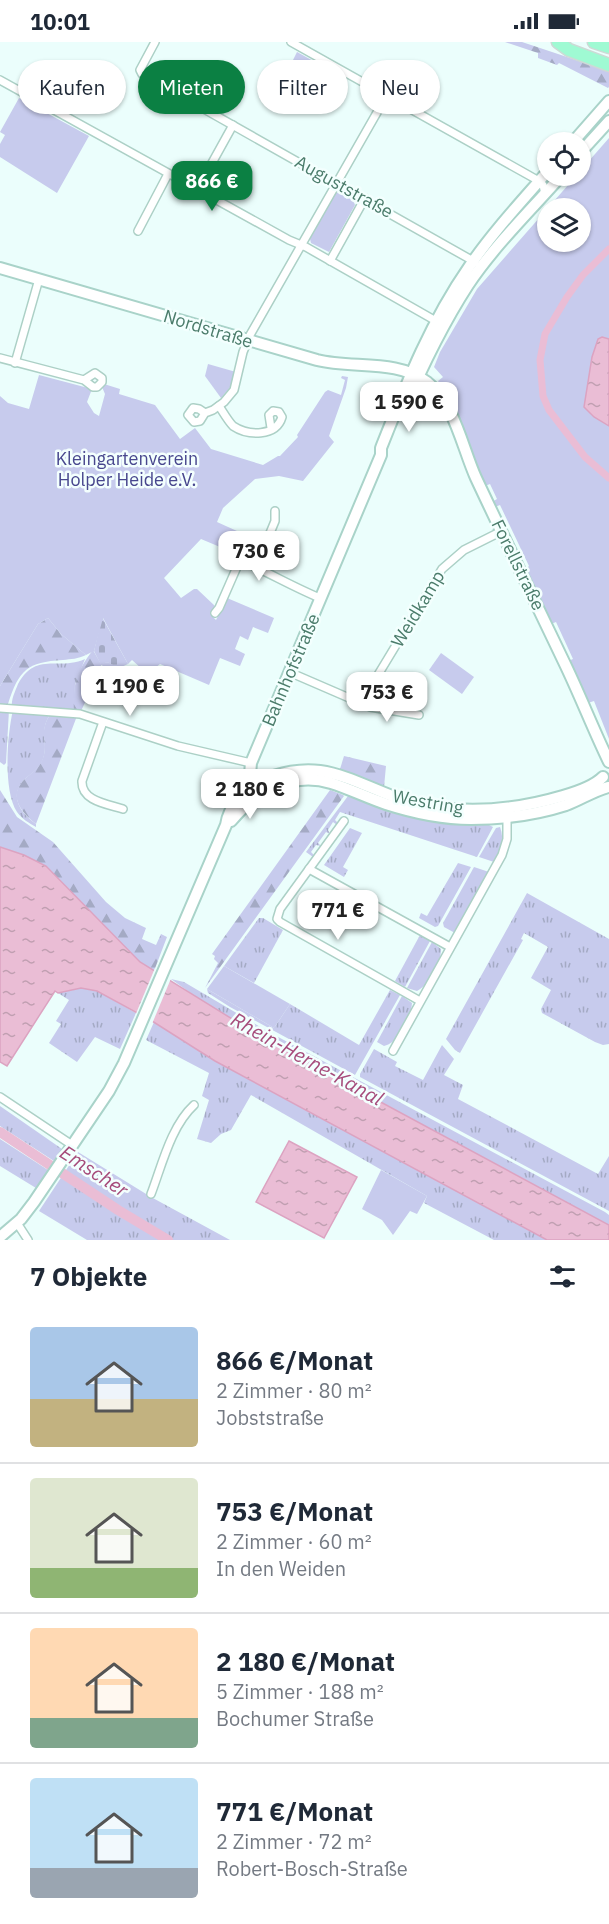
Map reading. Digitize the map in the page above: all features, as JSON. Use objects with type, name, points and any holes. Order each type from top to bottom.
[{"type":"highway","points":[[560,42],[609,58]]},
{"type":"highway","points":[[560,42],[569,50],[609,65]]},
{"type":"highway","points":[[594,42],[609,47]]},
{"type":"street","name":"Auguststraße","points":[[155,42],[140,70],[142,74],[478,263]]},
{"type":"street","points":[[291,42],[360,80]]},
{"type":"street","points":[[0,80],[436,321]]},
{"type":"street","points":[[582,132],[609,103]]},
{"type":"street","points":[[206,413],[219,406],[234,390],[248,341],[376,114]]},
{"type":"street","points":[[421,114],[537,180]]},
{"type":"street","points":[[591,141],[609,121]]},
{"type":"street","points":[[197,190],[233,125]]},
{"type":"street","points":[[138,231],[168,174]]},
{"type":"street","name":"Bahnhofstraße","points":[[251,763],[436,321],[537,184]]},
{"type":"street","points":[[543,186],[545,194]]},
{"type":"street","name":"Bahnhofstraße","points":[[415,375],[478,263],[552,186]]},
{"type":"street","points":[[330,261],[365,198]]},
{"type":"street","name":"Nordstraße","points":[[0,268],[328,363],[387,368],[415,375]]},
{"type":"street","points":[[15,363],[39,279]]},
{"type":"street","points":[[0,358],[84,380]]},
{"type":"street","name":"Forellstraße","points":[[415,375],[436,391],[450,412],[475,475],[609,762]]},
{"type":"street","points":[[219,406],[233,426],[256,434],[266,432],[271,428]]},
{"type":"street","points":[[256,567],[275,521],[275,511]]},
{"type":"street","name":"Weidkamp","points":[[361,704],[442,569],[464,550],[502,531]]},
{"type":"street","points":[[215,613],[240,560],[278,576],[291,586],[320,598]]},
{"type":"street","points":[[289,672],[361,704],[419,715]]},
{"type":"street","points":[[0,708],[80,714],[178,746],[251,763],[250,774],[256,791]]},
{"type":"street","points":[[103,722],[82,781],[82,788],[88,797],[123,809]]},
{"type":"street","name":"Westring","points":[[72,1145],[109,1091],[124,1064],[226,825],[256,791],[297,780],[317,780],[389,805],[456,818],[552,809],[579,800],[607,780]]},
{"type":"street","points":[[393,1051],[502,855],[506,845],[507,813]]},
{"type":"street","points":[[344,821],[280,909],[277,919],[420,1001]]},
{"type":"street","points":[[309,869],[450,947]]},
{"type":"street","points":[[0,1097],[72,1145],[16,1223],[0,1237]]},
{"type":"street","points":[[151,1194],[167,1150],[186,1113],[194,1105]]},
{"type":"street","points":[[16,1223],[28,1240]]},
{"type":"green space","points":[[505,42],[522,42],[609,71],[609,87],[559,63],[557,65],[538,58],[538,53]]},
{"type":"green space","points":[[297,52],[312,60],[293,60]]},
{"type":"green space","points":[[18,100],[18,114],[48,114],[89,136],[57,193],[0,157],[0,144],[5,135],[0,132]]},
{"type":"green space","points":[[609,138],[609,739],[594,701],[588,703],[568,661],[573,659],[556,622],[551,624],[532,585],[526,569],[529,566],[500,505],[495,507],[492,502],[497,499],[490,484],[485,486],[453,402],[438,381],[443,377],[434,367],[440,352],[477,289],[537,221],[537,252],[591,252],[591,198],[557,198],[567,186],[591,186],[591,159]]},
{"type":"green space","points":[[336,192],[345,195],[347,199],[349,197],[355,205],[329,252],[311,243],[310,239]]},
{"type":"green space","points":[[208,364],[236,372],[232,385],[221,398],[205,376]]},
{"type":"green space","name":"Kleingartenverein Holper Heide e.V.","points":[[39,375],[92,389],[87,402],[94,413],[99,416],[105,394],[102,387],[104,384],[120,389],[119,394],[155,405],[180,439],[195,428],[211,449],[263,465],[280,456],[298,437],[297,435],[325,392],[328,390],[341,395],[345,380],[341,378],[342,376],[348,377],[329,436],[334,442],[303,481],[279,476],[255,479],[223,508],[217,522],[237,531],[232,552],[201,539],[164,578],[181,598],[197,589],[215,606],[211,615],[216,620],[227,598],[274,618],[268,633],[253,627],[248,640],[240,636],[235,649],[245,654],[240,666],[220,658],[209,685],[160,664],[145,676],[142,669],[132,660],[128,664],[103,618],[94,651],[86,655],[61,634],[48,618],[38,624],[0,686],[0,396],[8,403],[29,409]]},
{"type":"green space","points":[[102,617],[128,664],[119,668],[107,662],[101,665],[94,651]]},
{"type":"green space","points":[[48,618],[61,634],[86,655],[33,666],[26,670],[16,683],[8,704],[0,704],[0,686],[38,624]]},
{"type":"green space","points":[[93,650],[101,664],[107,662],[120,668],[131,676],[136,684],[101,665],[81,711],[74,712],[77,678]]},
{"type":"green space","points":[[441,653],[474,677],[462,694],[429,670]]},
{"type":"green space","points":[[85,659],[75,684],[74,712],[12,707],[18,684],[32,668]]},
{"type":"green space","points":[[0,709],[9,710],[6,763],[4,765],[0,762]]},
{"type":"green space","points":[[13,710],[51,713],[44,731],[43,759],[37,769],[19,786],[17,793],[19,805],[36,824],[36,827],[17,812],[10,791],[8,748]]},
{"type":"green space","points":[[51,713],[77,716],[36,824],[19,806],[17,794],[22,782],[41,762],[45,747],[45,726]]},
{"type":"green space","points":[[344,756],[386,766],[384,787],[340,769]]},
{"type":"green space","points":[[0,790],[17,817],[53,842],[106,902],[125,918],[146,928],[142,939],[156,945],[161,934],[167,937],[154,971],[140,962],[46,866],[0,847]]},
{"type":"green space","points":[[330,790],[344,796],[205,988],[218,963],[212,954]]},
{"type":"green space","points":[[348,796],[382,809],[417,818],[452,824],[493,827],[477,857],[340,812],[335,820],[337,825],[333,822],[328,830],[330,834],[326,832],[318,843],[321,846],[316,845],[311,852],[313,857],[306,852]]},
{"type":"green space","points":[[500,827],[502,841],[494,862],[479,857],[496,828]]},
{"type":"green space","points":[[350,828],[362,833],[343,867],[348,870],[344,877],[324,865]]},
{"type":"green space","points":[[458,863],[471,867],[438,926],[435,927],[419,918],[421,913],[427,916]]},
{"type":"green space","points":[[474,867],[489,872],[455,933],[444,927],[443,923]]},
{"type":"green space","points":[[527,893],[609,939],[609,1044],[603,1045],[595,1042],[542,1013],[541,1009],[551,990],[531,978],[548,947],[524,933],[521,939],[523,940],[460,1053],[446,1039]]},
{"type":"green space","points":[[259,918],[283,930],[254,983],[224,966]]},
{"type":"green space","points":[[420,935],[430,941],[405,987],[395,981]]},
{"type":"green space","points":[[432,942],[441,949],[434,973],[417,991],[407,988]]},
{"type":"green space","points":[[224,966],[290,1004],[274,1028],[207,989]]},
{"type":"green space","points":[[171,979],[184,982],[267,1031],[605,1212],[609,1215],[609,1225],[271,1043],[203,1002]]},
{"type":"green space","points":[[81,987],[97,991],[136,1013],[120,1049],[95,1037],[77,1062],[49,1043],[61,1024],[56,1021],[69,1000],[58,993]]},
{"type":"green space","points":[[207,989],[274,1028],[290,1004],[359,1045],[390,990],[400,995],[355,1075],[230,1007],[208,993]]},
{"type":"green space","points":[[402,996],[412,1003],[409,1015],[400,1034],[390,1044],[384,1046],[377,1042]]},
{"type":"green space","points":[[154,1022],[215,1061],[547,1240],[494,1240],[424,1203],[427,1196],[251,1095],[231,1130],[221,1134],[211,1143],[197,1139],[209,1100],[202,1096],[209,1073],[146,1040]]},
{"type":"green space","points":[[442,1045],[454,1059],[444,1075],[463,1085],[458,1099],[598,1174],[609,1156],[609,1211],[360,1077],[374,1049],[397,1062],[395,1066],[423,1080]]},
{"type":"green space","points":[[0,1106],[62,1149],[54,1161],[0,1126]]},
{"type":"green space","points":[[0,1139],[48,1170],[36,1188],[0,1166]]},
{"type":"green space","points":[[78,1152],[151,1197],[230,1240],[87,1240],[39,1211]]},
{"type":"green space","points":[[381,1170],[427,1196],[417,1214],[410,1211],[393,1235],[382,1220],[362,1209]]},
{"type":"water","points":[[602,337],[609,339],[609,426],[594,417],[584,407],[592,357],[598,339]]},
{"type":"water","points":[[0,847],[46,866],[140,962],[271,1043],[609,1225],[609,1240],[547,1240],[215,1061],[152,1021],[97,991],[81,988],[58,993],[55,991],[7,1066],[0,1062]]},
{"type":"water","points":[[289,1141],[357,1177],[324,1238],[256,1202]]},
{"type":"pier","points":[[155,968],[172,976],[152,1024],[135,1016]]},
{"type":"waterway","points":[[609,249],[583,275],[567,297],[545,334],[540,360],[543,396],[549,410],[585,457],[609,478]]},
{"type":"waterway","name":"Emscher","points":[[0,1132],[118,1210],[168,1240]]},
{"type":"water label","name":"Rhein-Herne-Kanal","points":[[307,1059]]}]
